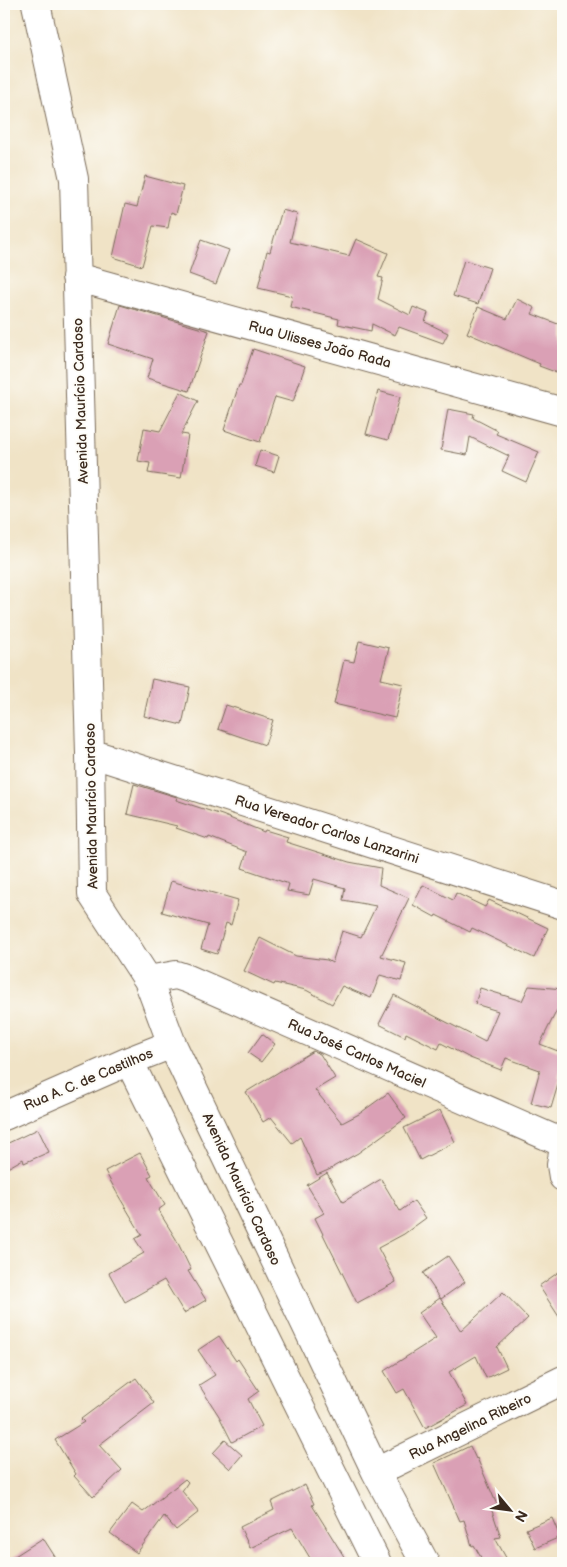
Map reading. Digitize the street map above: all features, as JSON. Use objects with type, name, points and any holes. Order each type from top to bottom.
[{"type":"street","name":"Avenida Maurício Cardoso","points":[[36,4],[74,179],[90,753],[92,894],[148,980],[172,1044],[376,1472],[425,1563]]},
{"type":"street","name":"Rua Ulisses João Rada","points":[[76,277],[563,412]]},
{"type":"street","name":"Rua Vereador Carlos Lanzarini","points":[[90,753],[563,905]]},
{"type":"street","name":"Rua José Carlos Maciel","points":[[148,980],[176,975],[188,979],[563,1143]]},
{"type":"street","name":"Rua A. C. de Castilhos","points":[[4,1116],[128,1061],[172,1044]]},
{"type":"street","points":[[128,1061],[377,1563]]},
{"type":"street","points":[[563,1153],[561,1165],[563,1177]]},
{"type":"street","name":"Rua Angelina Ribeiro","points":[[376,1472],[563,1380]]},
{"type":"building","points":[[145,176],[183,186],[176,214],[171,212],[168,228],[153,226],[142,266],[113,257],[125,204],[137,207]]},
{"type":"building","points":[[282,210],[297,214],[290,242],[349,256],[356,239],[388,253],[378,277],[383,278],[378,299],[410,315],[413,307],[428,313],[425,322],[448,333],[443,343],[399,327],[395,335],[372,324],[371,331],[338,324],[339,319],[290,307],[292,296],[258,288],[267,251],[270,252]]},
{"type":"building","points":[[201,240],[229,250],[216,284],[189,274]]},
{"type":"building","points":[[464,260],[490,268],[478,304],[453,296]]},
{"type":"building","points":[[517,299],[535,308],[532,314],[563,326],[563,360],[558,373],[467,333],[478,307],[507,319]]},
{"type":"building","points":[[120,305],[209,331],[189,391],[147,378],[153,359],[108,344]]},
{"type":"building","points":[[253,349],[305,366],[293,402],[275,397],[260,442],[224,430]]},
{"type":"building","points":[[378,391],[400,397],[388,440],[366,434]]},
{"type":"building","points":[[180,392],[198,401],[181,434],[188,435],[181,478],[148,473],[150,463],[138,461],[144,428],[160,431]]},
{"type":"building","points":[[448,409],[474,414],[473,418],[498,431],[496,434],[539,452],[526,482],[502,471],[509,456],[470,437],[467,455],[441,450]]},
{"type":"building","points":[[260,450],[279,456],[274,472],[255,466]]},
{"type":"building","points":[[359,641],[389,648],[381,679],[403,684],[395,718],[334,704],[344,660],[354,662]]},
{"type":"building","points":[[152,679],[190,687],[182,725],[144,716]]},
{"type":"building","points":[[226,705],[273,720],[265,745],[218,729]]},
{"type":"building","points":[[134,784],[177,797],[176,800],[222,815],[264,832],[265,830],[288,837],[286,842],[349,862],[381,868],[379,885],[409,898],[381,956],[406,963],[401,981],[380,975],[371,998],[342,986],[332,1004],[306,990],[275,983],[274,985],[244,971],[260,938],[296,956],[327,960],[332,963],[342,931],[361,937],[376,906],[343,900],[345,888],[314,879],[309,895],[287,891],[289,884],[242,868],[247,852],[209,837],[208,839],[176,828],[177,826],[127,814]]},
{"type":"building","points":[[171,881],[238,900],[231,925],[226,923],[217,954],[201,949],[208,925],[162,912]]},
{"type":"building","points":[[423,885],[453,900],[456,893],[485,907],[489,900],[548,928],[534,958],[472,928],[470,932],[413,905]]},
{"type":"building","points":[[529,986],[563,989],[563,1011],[557,1010],[540,1044],[563,1053],[563,1063],[558,1078],[560,1078],[551,1108],[531,1103],[540,1070],[506,1058],[501,1070],[470,1058],[441,1043],[438,1049],[406,1033],[405,1037],[379,1024],[394,995],[485,1042],[498,1011],[475,1004],[480,988],[522,1001]]},
{"type":"building","points":[[262,1034],[275,1044],[261,1062],[248,1053]]},
{"type":"building","points":[[313,1051],[320,1054],[335,1078],[315,1090],[342,1123],[359,1114],[388,1093],[406,1118],[358,1153],[317,1175],[300,1137],[292,1143],[271,1117],[263,1122],[246,1092]]},
{"type":"building","points":[[440,1110],[455,1142],[420,1160],[404,1128]]},
{"type":"building","points":[[38,1129],[49,1152],[24,1163],[23,1159],[4,1170],[4,1145]]},
{"type":"building","points":[[140,1153],[152,1175],[148,1177],[165,1205],[158,1210],[176,1239],[191,1270],[188,1271],[206,1300],[184,1313],[164,1280],[125,1302],[109,1273],[144,1253],[135,1239],[142,1235],[105,1171]]},
{"type":"building","points":[[327,1173],[343,1202],[381,1179],[400,1211],[414,1201],[426,1218],[404,1234],[378,1248],[396,1282],[357,1303],[315,1218],[324,1213],[307,1185]]},
{"type":"building","points":[[448,1256],[465,1282],[441,1299],[423,1273]]},
{"type":"building","points":[[563,1269],[563,1323],[539,1286]]},
{"type":"building","points":[[503,1292],[528,1318],[497,1347],[507,1368],[486,1378],[476,1356],[449,1372],[467,1405],[425,1428],[404,1389],[397,1393],[384,1371],[436,1338],[419,1313],[440,1298],[461,1331]]},
{"type":"building","points":[[219,1336],[236,1361],[238,1359],[259,1391],[248,1399],[262,1426],[232,1442],[219,1416],[199,1385],[215,1375],[198,1350]]},
{"type":"building","points":[[136,1378],[154,1403],[99,1445],[122,1470],[93,1497],[74,1476],[76,1474],[55,1440],[84,1422],[81,1419]]},
{"type":"building","points":[[225,1440],[242,1455],[230,1469],[213,1453]]},
{"type":"building","points":[[470,1446],[497,1505],[491,1508],[501,1537],[495,1538],[509,1563],[484,1563],[474,1545],[472,1546],[464,1520],[460,1521],[434,1463]]},
{"type":"building","points":[[185,1479],[188,1482],[182,1491],[199,1512],[176,1530],[164,1516],[137,1553],[110,1533],[132,1504],[143,1512]]},
{"type":"building","points":[[305,1485],[314,1504],[312,1505],[348,1563],[313,1563],[292,1528],[250,1548],[240,1527],[274,1510],[271,1502]]},
{"type":"building","points":[[552,1518],[560,1537],[535,1548],[526,1529]]},
{"type":"building","points":[[43,1538],[59,1563],[4,1563]]}]
